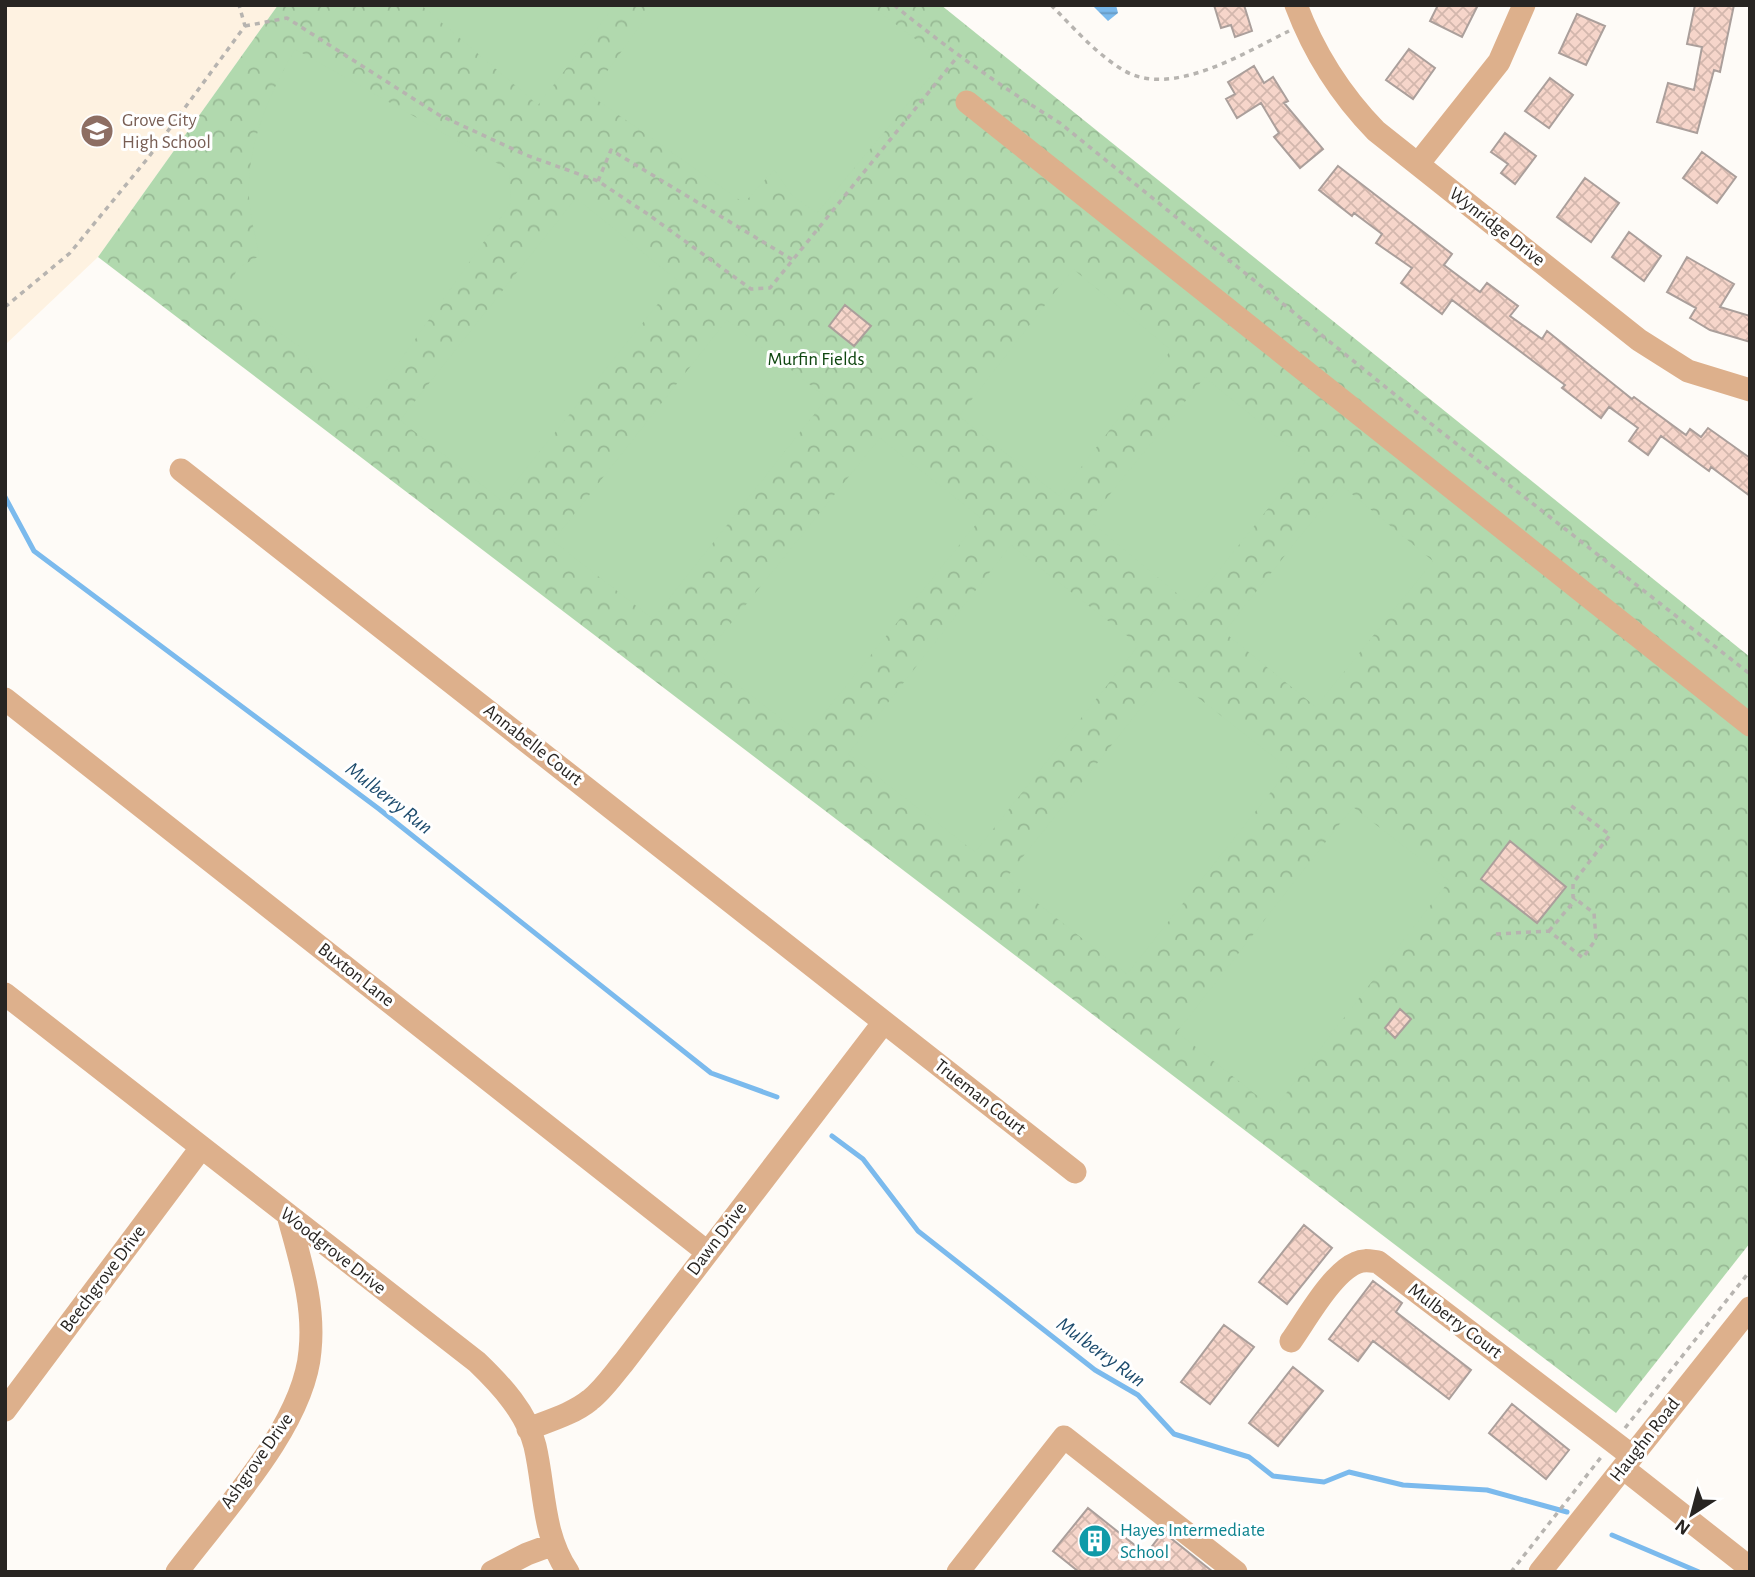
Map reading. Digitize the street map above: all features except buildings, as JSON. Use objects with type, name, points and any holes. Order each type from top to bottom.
[{"type":"street","points":[[1418,164],[1499,62],[1524,5]]},
{"type":"street","name":"Wynridge Drive","points":[[1300,15],[1310,40],[1354,108],[1376,131],[1639,340],[1688,371],[1750,390]]},
{"type":"street","points":[[967,102],[1750,725]]},
{"type":"street","name":"Annabelle Court","points":[[181,470],[884,1021]]},
{"type":"street","name":"Buxton Lane","points":[[5,699],[707,1252]]},
{"type":"street","name":"Woodgrove Drive","points":[[9,1005],[201,1148],[477,1362],[513,1402],[528,1429],[534,1444],[545,1516],[554,1544],[568,1572]]},
{"type":"street","name":"Trueman Court","points":[[884,1021],[1075,1172]]},
{"type":"street","name":"Dawn Drive","points":[[528,1429],[576,1409],[600,1391],[884,1021]]},
{"type":"street","name":"Beechgrove Drive","points":[[5,1410],[201,1148]]},
{"type":"street","name":"Ashgrove Drive","points":[[177,1572],[264,1458],[290,1419],[307,1374],[310,1352],[309,1301],[306,1279],[288,1215]]},
{"type":"street","name":"Mulberry Court","points":[[1291,1341],[1341,1274],[1355,1263],[1367,1260],[1378,1262],[1613,1442],[1628,1462],[1750,1568]]},
{"type":"street","name":"Haughn Road","points":[[1540,1572],[1750,1308]]},
{"type":"street","points":[[958,1572],[1064,1437],[1236,1572]]},
{"type":"street","points":[[492,1572],[554,1544]]},
{"type":"path","points":[[239,5],[246,26]]},
{"type":"path","points":[[894,5],[999,86],[1060,123],[1430,423],[1750,674]]},
{"type":"path","points":[[1051,5],[1095,49],[1124,71],[1155,80],[1183,77],[1218,65],[1300,15]]},
{"type":"path","points":[[5,307],[70,253],[148,158],[246,26],[287,18],[439,115],[526,155],[598,181],[751,289],[771,288],[958,56]]},
{"type":"path","points":[[598,181],[611,150],[793,260]]},
{"type":"path","points":[[1496,934],[1549,931],[1583,958],[1596,939],[1594,913],[1573,897],[1573,883],[1610,835],[1570,805]]},
{"type":"path","points":[[1549,931],[1576,899]]},
{"type":"path","points":[[1511,1572],[1750,1271]]},
{"type":"shaded area","name":"Grove City High School","points":[[5,5],[278,5],[98,257],[5,345]]},
{"type":"green space","name":"Murfin Fields","points":[[278,5],[941,5],[1750,657],[1750,1243],[1616,1413],[98,257]]},
{"type":"green space","points":[[421,5],[615,5],[538,105]]},
{"type":"green space","points":[[655,5],[870,5],[930,50],[930,77],[817,213],[793,196],[774,170],[744,203],[590,95]]},
{"type":"green space","points":[[295,49],[509,170],[511,203],[364,412],[322,380],[301,348],[227,294],[237,269],[259,256],[249,197],[252,158],[268,102]]},
{"type":"green space","points":[[576,198],[677,280],[501,500],[400,420]]},
{"type":"green space","points":[[1073,269],[1171,350],[1059,496],[959,416]]},
{"type":"green space","points":[[727,320],[827,398],[653,619],[553,541]]},
{"type":"green space","points":[[1205,377],[1306,461],[1191,605],[1089,520]]},
{"type":"green space","points":[[880,438],[981,518],[805,737],[703,658]]},
{"type":"green space","points":[[1341,485],[1433,561],[1316,707],[1224,632]]},
{"type":"green space","points":[[1011,545],[1139,645],[975,852],[848,754]]},
{"type":"green space","points":[[1168,674],[1289,769],[1127,974],[1006,878]]},
{"type":"green space","points":[[1353,807],[1449,881],[1274,1109],[1177,1032]]},
{"type":"water","points":[[1092,5],[1116,5],[1118,13],[1108,21]]},
{"type":"waterway","name":"Mulberry Run","points":[[5,497],[34,551],[379,809],[711,1073],[777,1097]]},
{"type":"waterway","name":"Mulberry Run","points":[[832,1136],[863,1159],[918,1231],[1095,1370],[1138,1395],[1174,1434],[1249,1457],[1273,1476],[1324,1482],[1349,1472],[1403,1485],[1487,1490],[1567,1512]]},
{"type":"waterway","name":"Mulberry Run","points":[[1612,1535],[1699,1572]]},
{"type":"place","name":"Grove City High School","points":[[97,131]]},
{"type":"place","name":"Hayes Intermediate School","points":[[1095,1541]]}]
